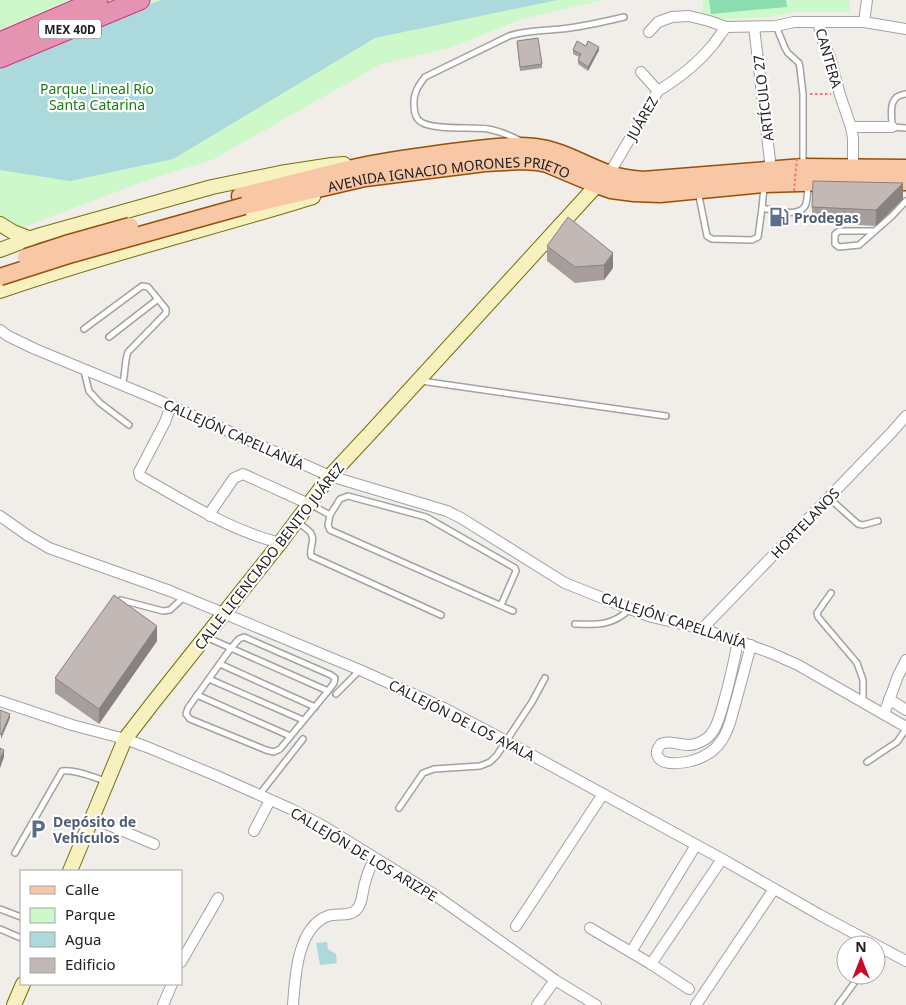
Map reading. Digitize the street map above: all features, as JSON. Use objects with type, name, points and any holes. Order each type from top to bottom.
[{"type":"highway","name":"MEX 40D","points":[[0,42],[98,0]]},
{"type":"highway","name":"MEX 40D","points":[[0,58],[140,0]]},
{"type":"main road","name":"AVENIDA IGNACIO MORONES PRIETO","points":[[0,266],[66,244],[364,172],[422,156],[483,148],[532,147],[546,149],[559,152],[609,174],[643,180],[771,169],[800,174],[906,182]]},
{"type":"main road","name":"AVENIDA IGNACIO MORONES PRIETO","points":[[364,172],[522,161],[547,164],[611,190],[660,194],[764,184],[800,174],[853,167],[906,168]]},
{"type":"main road","name":"AVENIDA IGNACIO MORONES PRIETO","points":[[0,277],[242,201]]},
{"type":"street","points":[[864,22],[867,0]]},
{"type":"street","points":[[649,32],[658,22],[672,17],[697,17],[726,27],[776,26],[794,22],[864,22],[906,29]]},
{"type":"street","name":"CANTERA","points":[[818,22],[840,95],[852,127],[853,167]]},
{"type":"street","name":"JUÁREZ","points":[[609,174],[658,91],[702,57],[726,27]]},
{"type":"street","name":"ARTÍCULO 27","points":[[754,27],[771,169]]},
{"type":"street","points":[[641,72],[658,91]]},
{"type":"street","points":[[852,127],[892,127]]},
{"type":"street","name":"AVENIDA IGNACIO MORONES PRIETO","points":[[0,250],[34,237],[220,185],[332,165],[344,164],[364,172]]},
{"type":"street","points":[[0,291],[132,248],[265,212],[336,190],[364,172]]},
{"type":"street","name":"CALLE LICENCIADO BENITO JUÁREZ","points":[[70,870],[125,739],[280,543],[330,476],[597,185]]},
{"type":"street","points":[[0,224],[13,232],[34,237],[36,256],[42,266],[59,272]]},
{"type":"street","name":"CALLEJÓN CAPELLANÍA","points":[[0,330],[35,349],[330,476],[462,518],[565,583],[630,609],[751,645],[798,666],[906,728]]},
{"type":"street","points":[[171,406],[165,422],[139,472],[140,476],[210,516],[262,538],[280,543]]},
{"type":"street","name":"HORTELANOS","points":[[702,629],[906,416]]},
{"type":"street","points":[[210,516],[212,510],[234,478],[243,474],[310,504]]},
{"type":"street","name":"CALLEJÓN DE LOS AYALA","points":[[0,516],[49,548],[184,596],[360,670],[444,708],[722,859],[854,935]]},
{"type":"street","points":[[738,640],[721,712],[715,728],[701,742],[689,745],[668,742],[661,744],[657,750],[657,755],[660,759],[666,762],[678,763],[691,761],[715,749],[726,735],[751,645]]},
{"type":"street","points":[[884,714],[906,660]]},
{"type":"street","points":[[730,677],[741,680]]},
{"type":"street","points":[[889,699],[906,710]]},
{"type":"street","name":"CALLEJÓN DE LOS ARIZPE","points":[[0,701],[147,747],[291,809],[325,827],[432,894],[555,980],[596,1005]]},
{"type":"street","points":[[516,926],[603,794]]},
{"type":"street","points":[[254,831],[270,800]]},
{"type":"street","points":[[92,818],[154,844]]},
{"type":"street","points":[[630,952],[696,845]]},
{"type":"street","points":[[293,1005],[299,954],[305,938],[317,921],[335,914],[353,913],[357,909],[374,858]]},
{"type":"street","points":[[651,964],[722,859]]},
{"type":"street","points":[[696,1005],[774,889]]},
{"type":"street","points":[[182,960],[218,898]]},
{"type":"street","points":[[590,928],[689,989]]},
{"type":"street","name":"CALLEJÓN DE LOS AYALA","points":[[886,952],[906,961]]},
{"type":"street","points":[[537,1005],[555,980]]},
{"type":"street","points":[[14,1005],[23,985]]},
{"type":"street","points":[[163,1005],[172,985]]},
{"type":"lane","points":[[532,147],[507,135],[491,130],[422,123],[416,117],[414,108],[414,97],[418,86],[425,77],[509,36],[522,32],[587,26],[624,17]]},
{"type":"lane","points":[[762,208],[793,213],[800,211],[806,205],[800,174],[803,94],[800,68],[799,63],[785,48],[776,26]]},
{"type":"lane","points":[[906,94],[899,95],[893,100],[892,104],[892,127],[906,128]]},
{"type":"lane","points":[[699,196],[707,236],[712,239],[752,240],[758,237],[764,184]]},
{"type":"lane","points":[[875,231],[839,232],[835,234],[835,244],[839,247],[859,245],[875,231],[892,216],[906,201]]},
{"type":"lane","points":[[84,329],[142,286],[148,287],[166,309],[166,314],[128,352],[125,374],[121,385]]},
{"type":"lane","points":[[109,337],[158,299]]},
{"type":"lane","points":[[84,370],[89,391],[100,403],[129,425]]},
{"type":"lane","points":[[418,380],[666,416]]},
{"type":"lane","points":[[501,605],[516,571],[515,568],[426,517],[348,496],[340,499],[330,515],[328,526],[330,530],[512,610]]},
{"type":"lane","points":[[829,498],[858,524],[863,525],[878,521]]},
{"type":"lane","points":[[310,504],[330,515]]},
{"type":"lane","points":[[296,521],[313,535],[311,556],[442,615]]},
{"type":"lane","points":[[831,593],[817,613],[818,617],[857,663],[863,680],[862,702]]},
{"type":"lane","points":[[121,600],[163,611],[170,610],[184,596]]},
{"type":"lane","points":[[575,624],[601,624],[621,618],[630,609]]},
{"type":"lane","points":[[206,636],[328,691]]},
{"type":"lane","points":[[247,638],[335,678],[328,691],[277,751],[270,752],[190,719],[186,714],[186,711],[231,648],[239,639],[247,638]]},
{"type":"lane","points":[[220,664],[315,707]]},
{"type":"lane","points":[[336,694],[360,670]]},
{"type":"lane","points":[[209,678],[303,720]]},
{"type":"lane","points":[[399,808],[423,773],[434,769],[480,766],[490,762],[532,702],[544,678]]},
{"type":"lane","points":[[197,696],[290,736]]},
{"type":"lane","points":[[867,762],[896,742],[906,728]]},
{"type":"lane","points":[[259,795],[303,739]]},
{"type":"lane","points":[[15,853],[62,772],[67,770],[107,782]]},
{"type":"lane","points":[[0,909],[20,917]]},
{"type":"lane","points":[[0,929],[20,938]]},
{"type":"lane","points":[[838,1005],[853,985]]},
{"type":"path","name":"CANTERA","points":[[803,94],[840,95]]},
{"type":"green space","name":"Parque Lineal Río Santa Catarina","points":[[0,0],[603,0],[522,19],[449,48],[381,64],[214,159],[142,182],[0,235]]},
{"type":"green space","points":[[703,0],[850,0],[849,12],[792,12],[769,17],[725,19],[702,14]]},
{"type":"green space","points":[[709,0],[786,0],[787,7],[711,14]]},
{"type":"water","name":"Parque Lineal Río Santa Catarina","points":[[161,0],[557,0],[375,38],[173,159],[70,181],[0,170],[0,39],[89,28]]},
{"type":"water","points":[[327,942],[328,949],[336,954],[337,963],[320,965],[316,943]]},
{"type":"building","points":[[538,38],[542,64],[520,67],[517,41]]},
{"type":"building","points":[[577,41],[586,46],[588,41],[599,47],[588,67],[578,60],[581,54],[573,50]]},
{"type":"building","points":[[813,181],[903,183],[876,210],[812,207]]},
{"type":"building","points":[[568,217],[613,253],[604,265],[575,267],[547,246]]},
{"type":"building","points":[[114,595],[157,626],[99,709],[55,678]]},
{"type":"building","points":[[0,710],[10,714],[1,735],[0,734]]},
{"type":"building","points":[[0,748],[4,750],[0,760]]},
{"type":"place","name":"Prodegas","points":[[779,217]]},
{"type":"place","name":"Depósito de Vehículos","points":[[38,829]]}]
